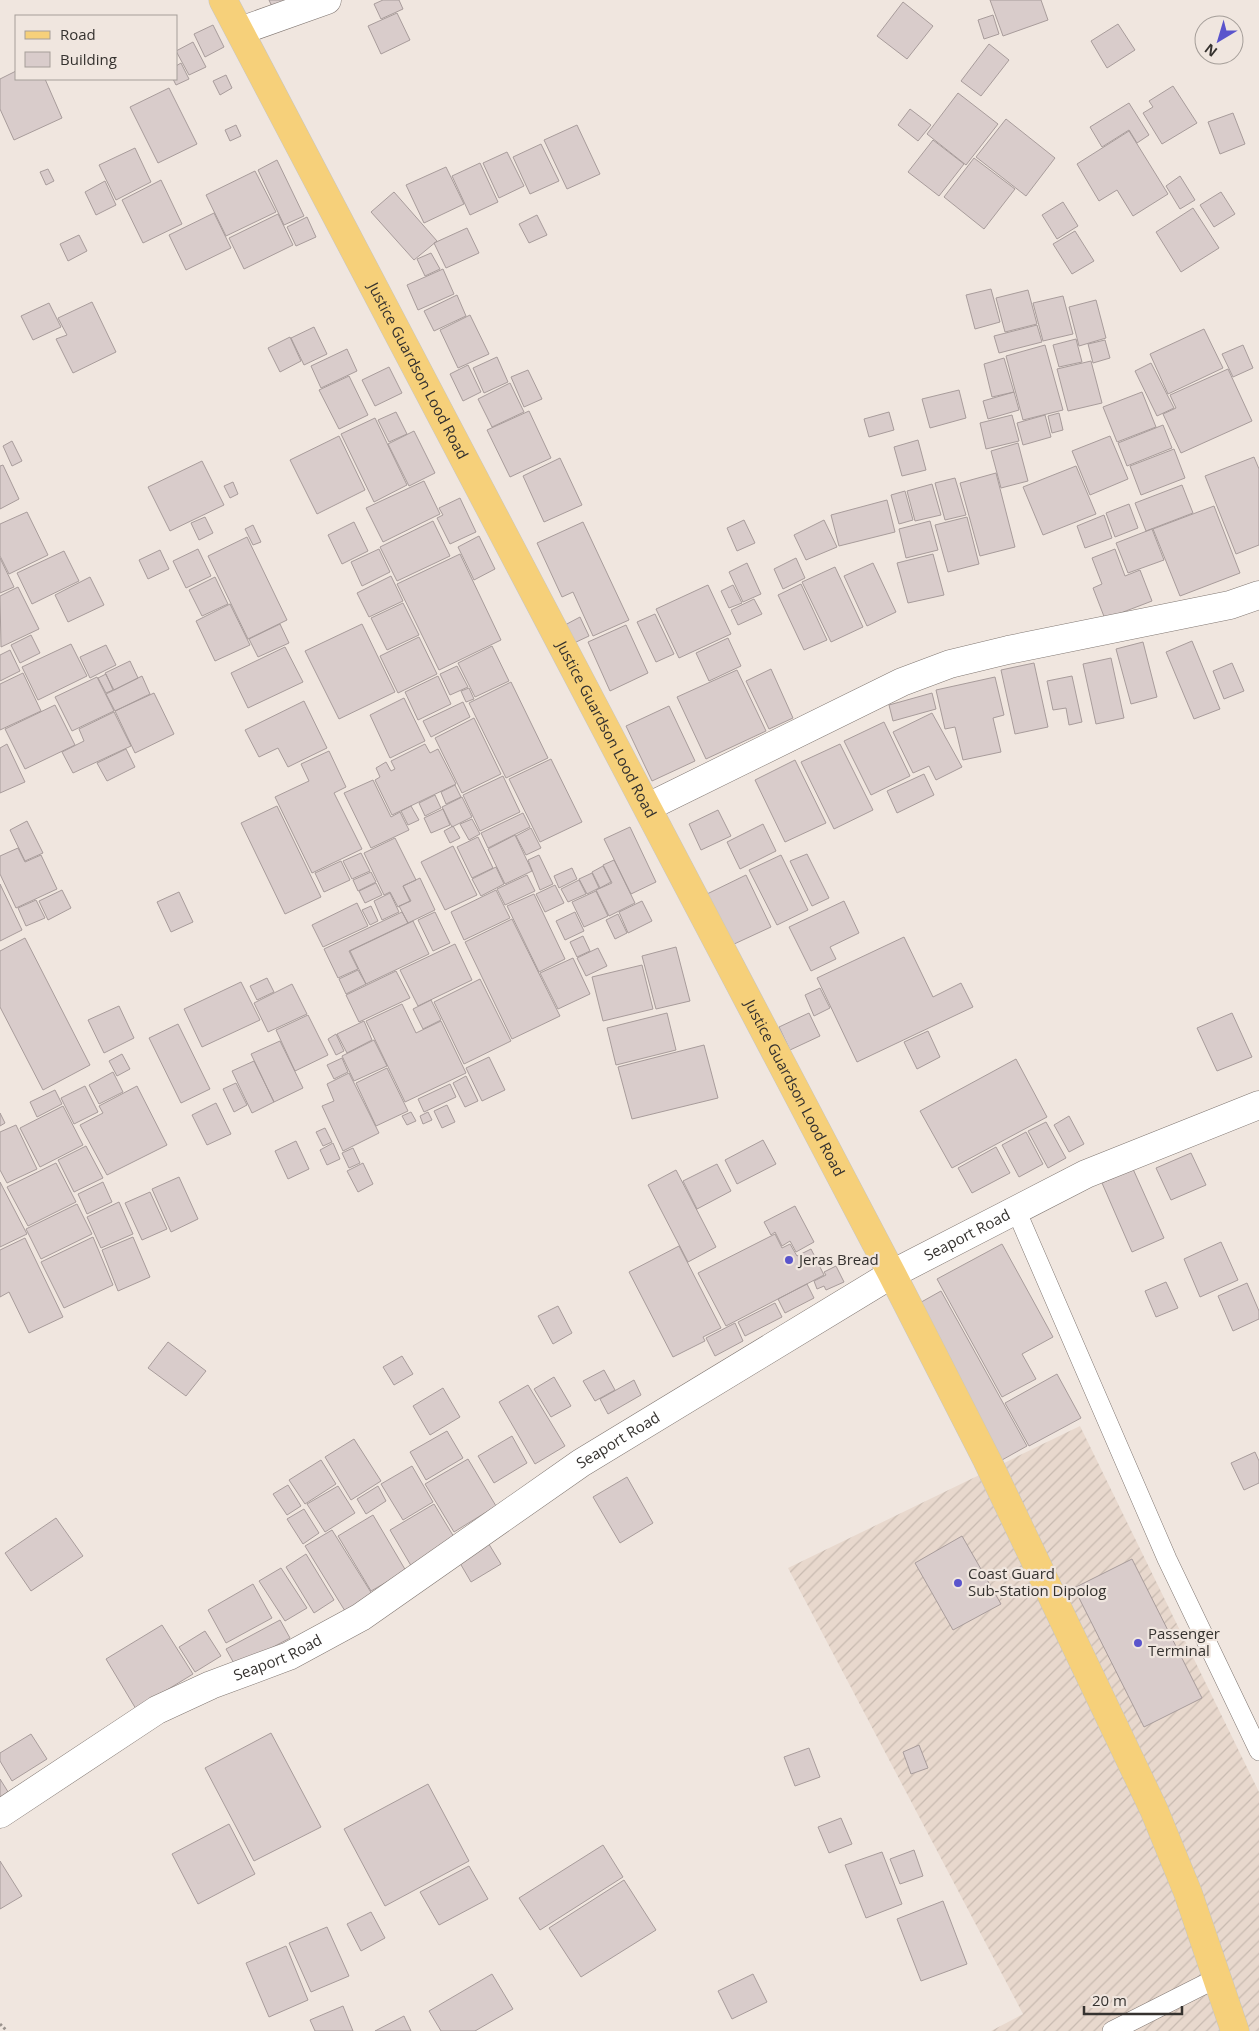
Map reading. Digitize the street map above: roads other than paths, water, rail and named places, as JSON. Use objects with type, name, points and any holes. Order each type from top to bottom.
[{"type":"main road","name":"Justice Guardson Lood Road","points":[[224,0],[892,1274],[986,1460],[1154,1810],[1188,1893],[1235,2031]]},
{"type":"street","points":[[240,31],[327,0]]},
{"type":"street","points":[[648,807],[902,682],[950,664],[1008,650],[1230,605],[1259,595]]},
{"type":"street","name":"Seaport Road","points":[[0,1814],[157,1710],[211,1685],[289,1656],[360,1617],[582,1463],[892,1274],[1086,1174],[1258,1107]]},
{"type":"lane","points":[[1016,1210],[1167,1559],[1259,1751]]},
{"type":"lane","points":[[1112,2031],[1217,1978]]},
{"type":"place","name":"Jeras Bread","points":[[789,1260]]},
{"type":"place","name":"Coast Guard Sub-Station Dipolog","points":[[958,1583]]},
{"type":"place","name":"Passenger Terminal","points":[[1138,1643]]}]
